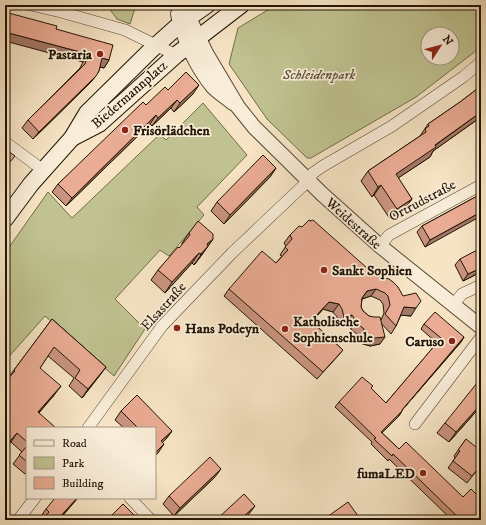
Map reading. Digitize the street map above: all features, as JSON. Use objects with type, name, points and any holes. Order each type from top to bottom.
[{"type":"main road","name":"Biedermannplatz","points":[[72,138],[87,113],[156,45],[184,21],[207,5]]},
{"type":"main road","name":"Biedermannplatz","points":[[72,138],[99,124],[176,54],[241,5]]},
{"type":"main road","points":[[5,219],[43,170],[72,138]]},
{"type":"street","points":[[31,5],[125,30],[176,54]]},
{"type":"street","name":"Weidestraße","points":[[178,5],[193,40],[238,107],[254,127],[308,181],[380,246],[481,327]]},
{"type":"street","name":"Weidestraße","points":[[193,40],[196,68]]},
{"type":"street","name":"Weidestraße","points":[[176,54],[196,68],[214,88],[238,107]]},
{"type":"street","points":[[308,181],[313,173],[323,166],[392,126],[463,77],[481,62]]},
{"type":"street","points":[[5,142],[43,170]]},
{"type":"street","name":"Elsastraße","points":[[89,427],[167,321],[232,253],[308,181]]},
{"type":"street","name":"Ortrudstraße","points":[[380,246],[389,235],[481,185]]},
{"type":"street","points":[[453,305],[462,294],[481,285]]},
{"type":"street","points":[[416,424],[481,337]]},
{"type":"street","points":[[18,520],[34,499]]},
{"type":"street","points":[[131,499],[151,520]]},
{"type":"green space","points":[[102,5],[129,5],[135,8],[130,24],[117,19],[108,7]]},
{"type":"green space","name":"Schleidenpark","points":[[276,5],[481,5],[481,47],[460,63],[460,26],[420,26],[420,66],[456,66],[416,97],[311,158],[307,158],[267,119],[229,64],[238,28]]},
{"type":"green space","points":[[203,103],[247,155],[197,207],[204,215],[169,256],[160,250],[115,299],[145,329],[114,376],[45,316],[5,361],[5,253],[48,192],[72,218],[160,134],[166,140]]},
{"type":"water","points":[[393,5],[417,5],[405,10]]},
{"type":"building","points":[[5,12],[57,26],[56,29],[113,45],[109,60],[102,58],[99,71],[96,76],[39,132],[28,120],[85,64],[88,54],[5,32]]},
{"type":"building","points":[[186,72],[199,85],[180,103],[177,100],[158,118],[156,115],[72,198],[58,184],[143,102],[146,105],[165,87],[168,90]]},
{"type":"building","points":[[481,86],[481,112],[435,145],[436,147],[396,174],[412,199],[397,209],[381,185],[378,187],[368,171],[426,132],[425,129],[429,126],[428,124]]},
{"type":"building","points":[[5,149],[15,156],[5,168]]},
{"type":"building","points":[[263,155],[276,168],[230,215],[217,202]]},
{"type":"building","points":[[481,194],[481,212],[430,240],[422,226]]},
{"type":"building","points":[[309,220],[313,220],[376,276],[389,279],[393,282],[403,296],[416,293],[421,301],[416,308],[404,307],[396,326],[385,314],[390,305],[388,296],[376,289],[367,291],[362,298],[361,307],[369,316],[380,317],[385,337],[375,338],[362,334],[364,329],[357,323],[352,315],[344,317],[339,304],[329,302],[311,321],[343,350],[323,372],[229,289],[262,251],[276,263],[288,250],[285,247],[292,239],[290,235],[299,226],[302,227]]},
{"type":"building","points":[[198,221],[213,234],[213,239],[207,244],[208,246],[201,254],[199,253],[172,282],[158,270],[190,235],[189,233]]},
{"type":"building","points":[[481,248],[481,268],[468,274],[460,259]]},
{"type":"building","points":[[435,312],[464,337],[402,411],[381,432],[399,449],[406,442],[463,497],[471,489],[481,499],[481,520],[461,520],[393,454],[392,456],[374,439],[376,438],[339,402],[362,377],[373,386],[371,388],[386,403],[441,338],[424,324]]},
{"type":"building","points":[[52,319],[106,367],[88,389],[75,378],[80,370],[54,347],[40,368],[61,386],[38,412],[55,427],[26,427],[26,441],[17,433],[5,447],[5,382],[15,371],[14,370]]},
{"type":"building","points":[[481,378],[481,404],[456,432],[445,423]]},
{"type":"building","points":[[137,395],[172,431],[161,441],[164,444],[156,452],[156,427],[137,427],[121,411]]},
{"type":"building","points":[[466,439],[481,451],[481,465],[472,476],[453,461],[460,451],[458,450]]},
{"type":"building","points":[[26,447],[26,461],[19,455]]},
{"type":"building","points":[[210,457],[221,469],[180,508],[169,496]]},
{"type":"building","points":[[244,494],[255,506],[240,520],[216,520]]},
{"type":"building","points":[[54,499],[76,499],[58,519],[59,520],[43,520],[49,512],[46,509]]},
{"type":"building","points":[[348,502],[361,520],[329,520],[327,517]]},
{"type":"building","points":[[123,504],[135,516],[131,520],[107,520]]},
{"type":"place","name":"Pastaria","points":[[100,54]]},
{"type":"place","name":"Frisörlädchen","points":[[125,130]]},
{"type":"place","name":"Sankt Sophien","points":[[324,270]]},
{"type":"place","name":"Hans Podeyn","points":[[177,328]]},
{"type":"place","name":"Katholische Sophienschule","points":[[285,329]]},
{"type":"place","name":"Caruso","points":[[452,341]]},
{"type":"place","name":"fumaLED","points":[[423,473]]}]
